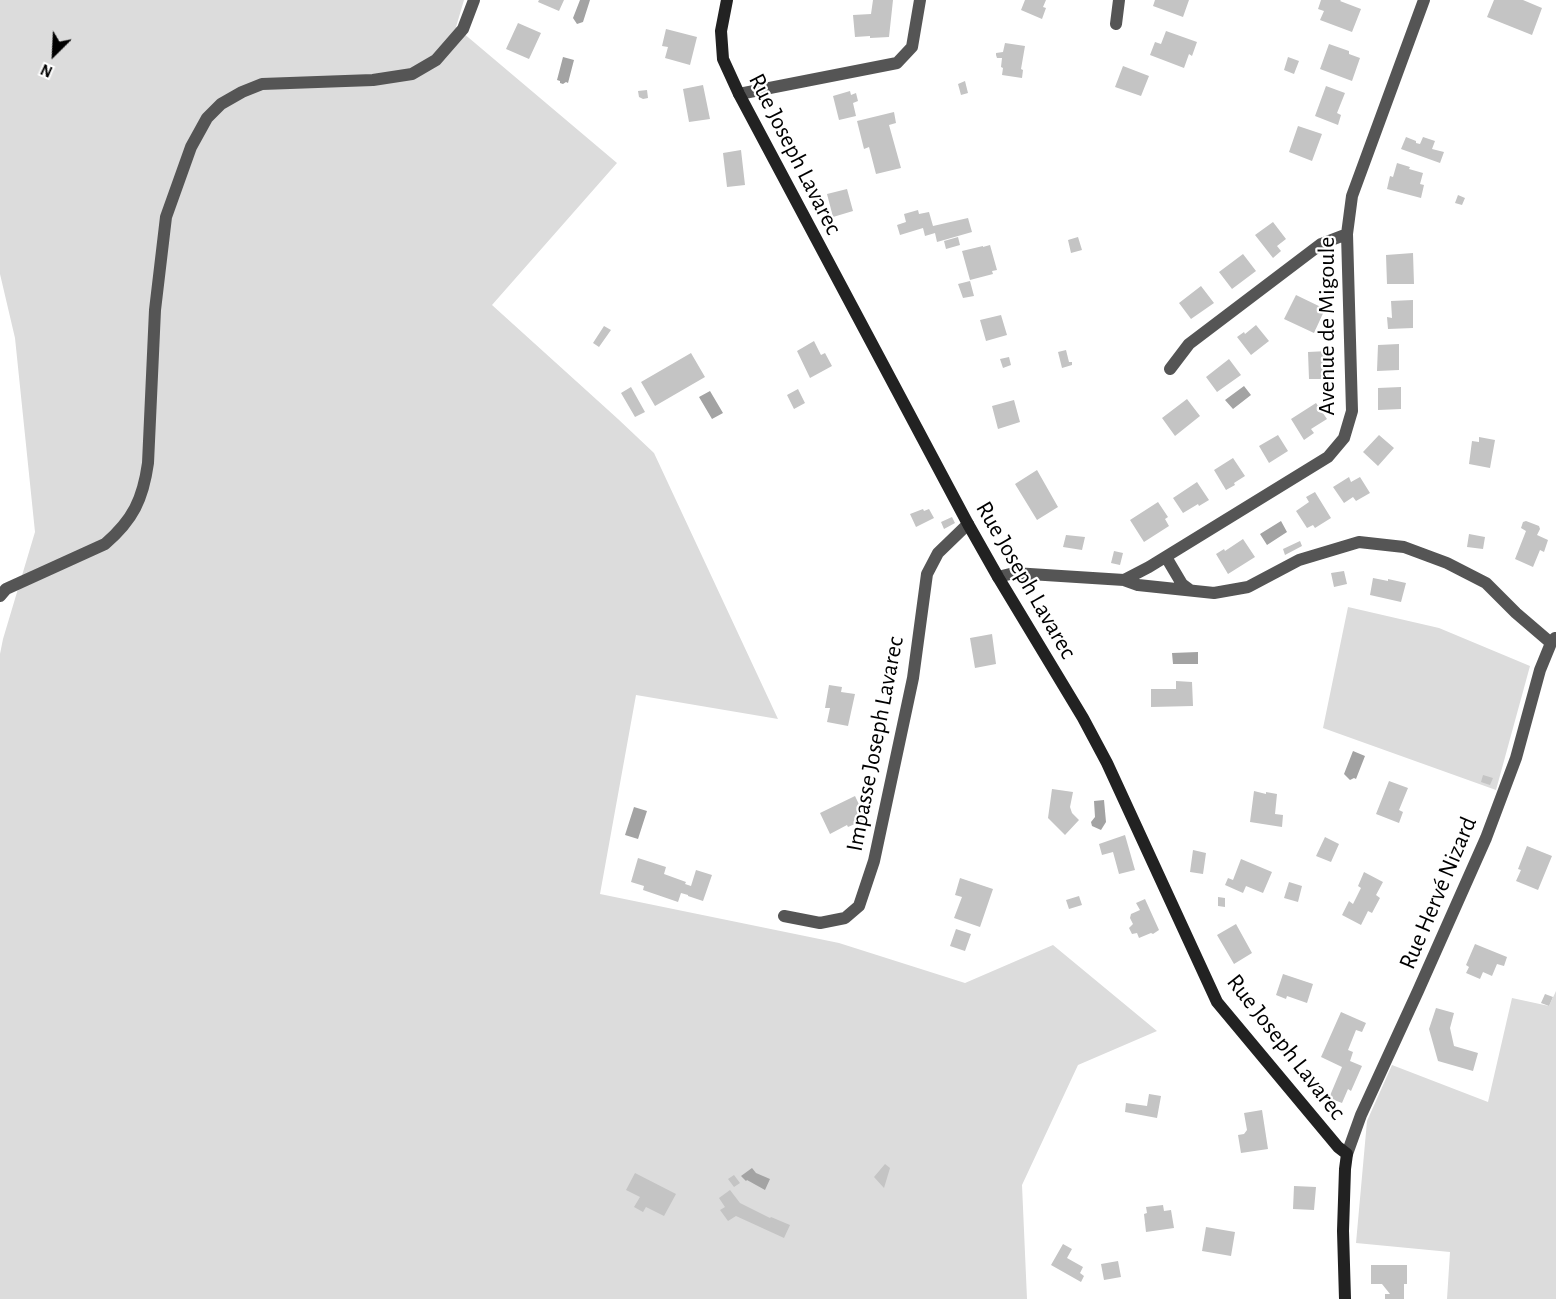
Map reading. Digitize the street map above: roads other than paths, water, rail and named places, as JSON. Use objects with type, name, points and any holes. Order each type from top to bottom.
[{"type":"street","points":[[0,596],[6,588],[105,544],[131,517],[140,500],[148,463],[155,310],[166,217],[190,147],[207,118],[221,104],[262,84],[373,80],[412,74],[436,60],[463,29],[474,0]]},
{"type":"street","name":"Rue Joseph Lavarec","points":[[727,0],[721,32],[723,59],[739,94],[968,524],[1083,718],[1217,1002],[1338,1147],[1347,1154]]},
{"type":"street","points":[[739,94],[897,63],[912,46],[920,0]]},
{"type":"street","points":[[1116,24],[1119,0]]},
{"type":"street","name":"Avenue de Migoule","points":[[1124,580],[1166,557],[1328,457],[1344,438],[1352,411],[1347,234],[1352,196],[1424,0]]},
{"type":"street","points":[[1170,369],[1189,344],[1321,244],[1347,234]]},
{"type":"street","name":"Impasse Joseph Lavarec","points":[[784,916],[820,923],[845,918],[859,906],[874,861],[913,678],[927,574],[938,553],[968,524]]},
{"type":"street","points":[[998,577],[1014,573],[1124,580],[1138,585],[1214,593],[1248,587],[1299,560],[1359,542],[1404,547],[1447,563],[1486,583],[1553,640]]},
{"type":"street","points":[[1166,557],[1182,584],[1191,591]]},
{"type":"street","name":"Rue Hervé Nizard","points":[[1347,1154],[1361,1115],[1485,838],[1516,758],[1540,670],[1553,640]]},
{"type":"street","points":[[1345,1299],[1343,1231],[1347,1154]]}]
